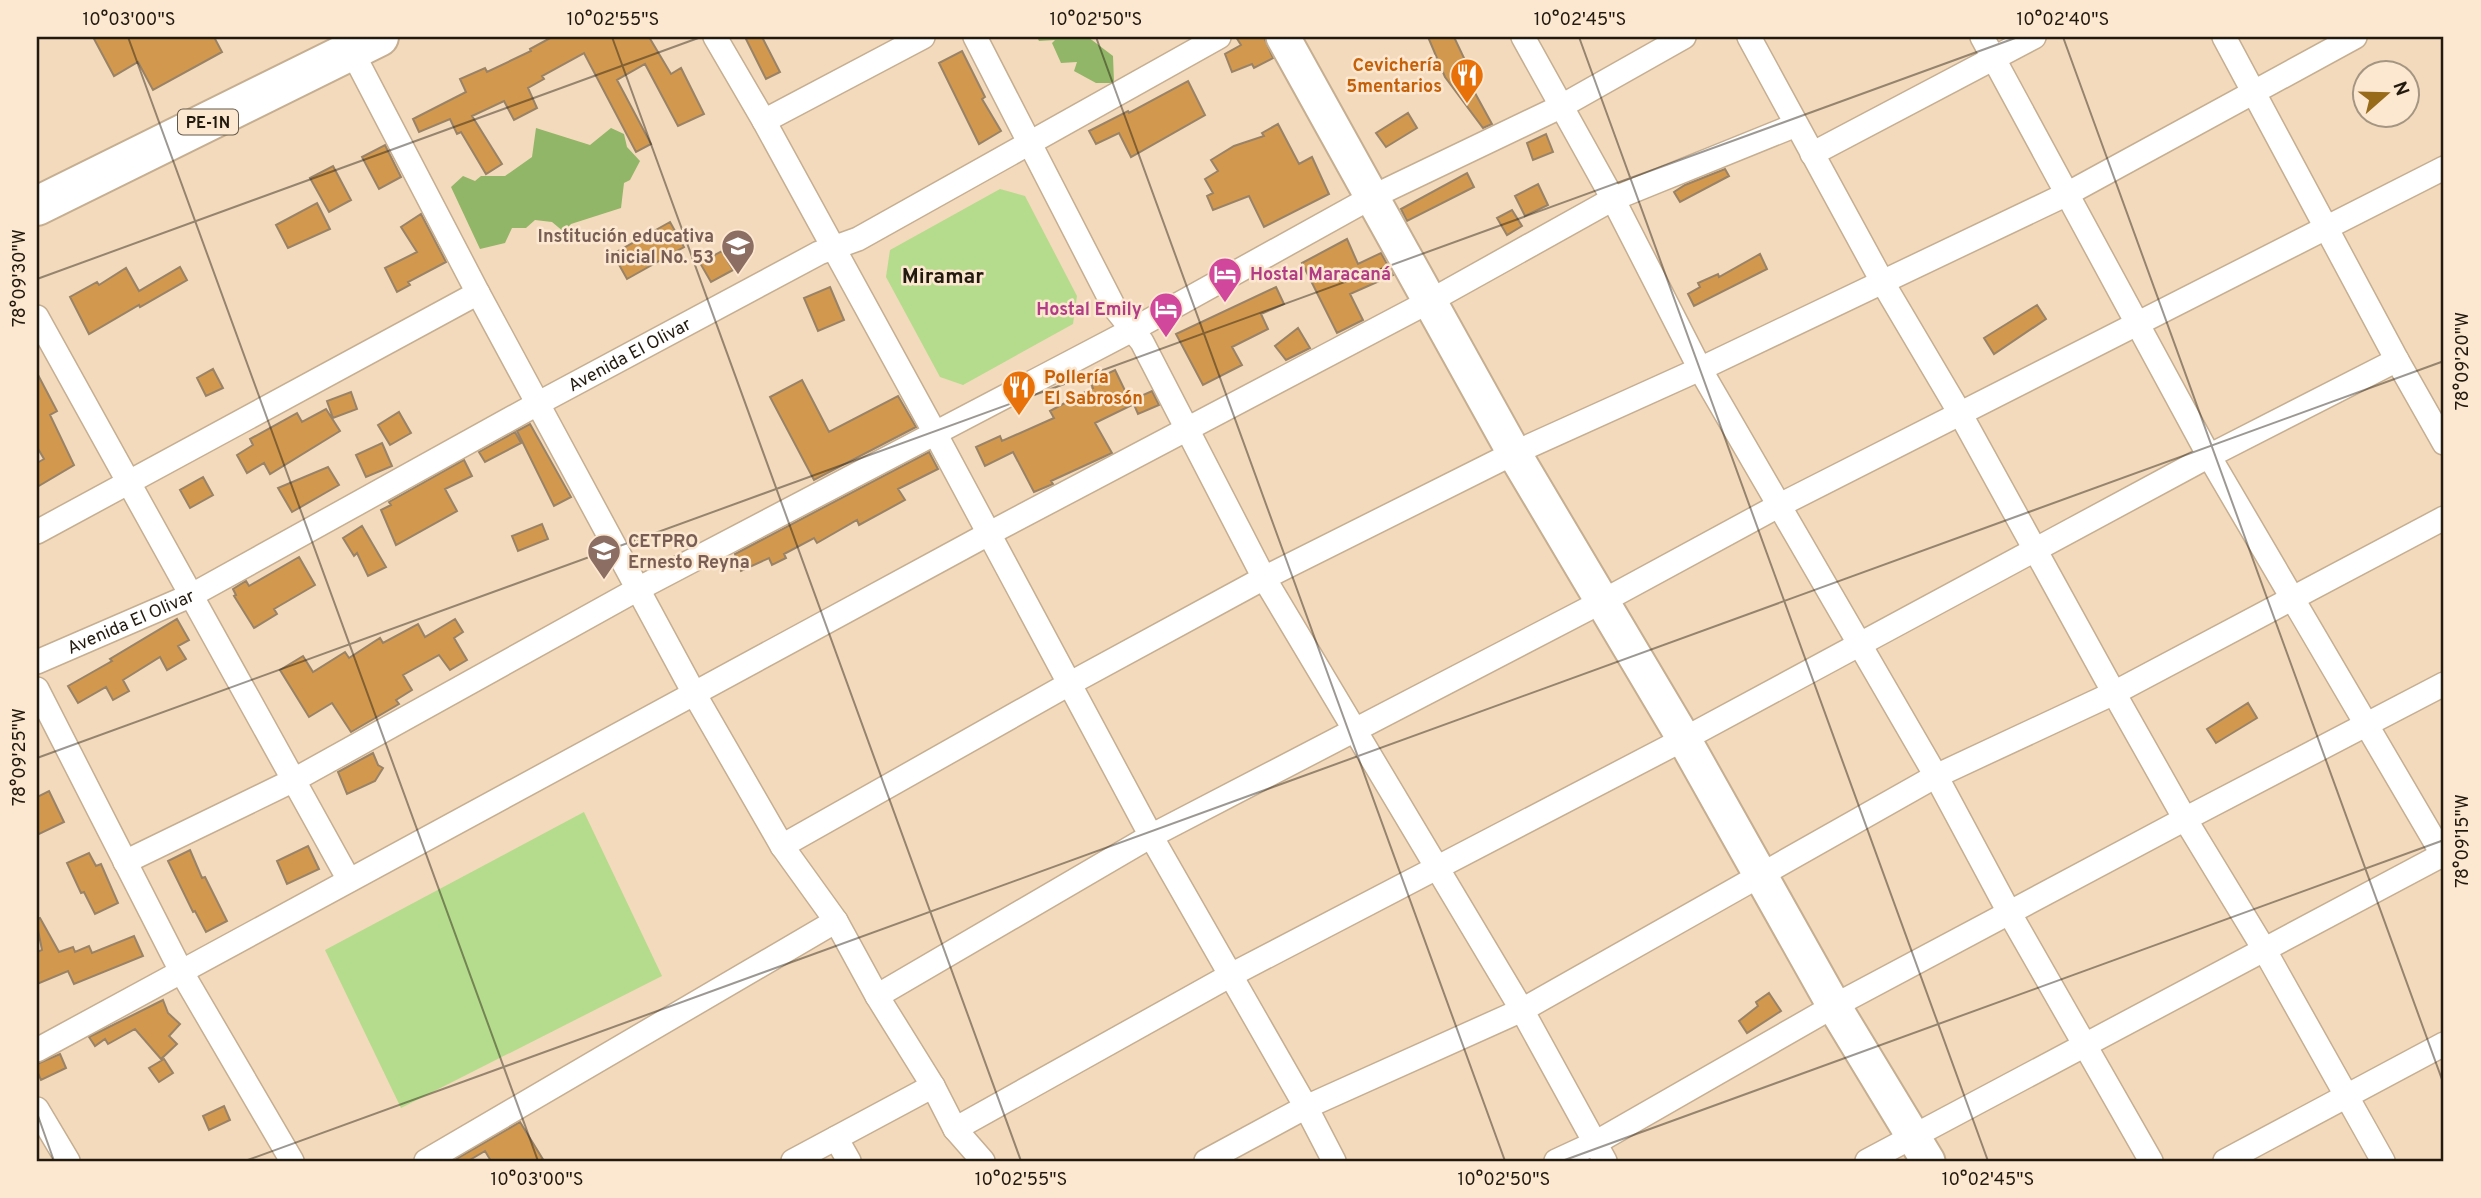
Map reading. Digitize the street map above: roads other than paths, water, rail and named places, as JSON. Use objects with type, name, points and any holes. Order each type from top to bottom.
[{"type":"highway","name":"PE-1N","points":[[37,206],[359,41]]},
{"type":"street","points":[[715,37],[764,121],[990,533],[1151,836],[1334,1161]]},
{"type":"street","points":[[764,121],[923,37]]},
{"type":"street","points":[[975,37],[1114,307],[1142,342],[1264,578],[1522,1010],[1600,1152]]},
{"type":"street","name":"Avenida El Olivar","points":[[37,662],[192,595],[537,404],[819,253],[858,239],[1219,37]]},
{"type":"street","points":[[1283,37],[1514,453],[1685,739],[1834,1006],[1921,1148]]},
{"type":"street","points":[[1523,37],[1613,199],[1700,369],[1936,776],[2010,914],[2151,1161]]},
{"type":"street","points":[[125,862],[294,780],[638,589],[1132,330],[1372,197],[1560,107],[1684,37]]},
{"type":"street","points":[[1749,37],[1883,283],[1961,415],[2185,819],[2263,948],[2383,1161]]},
{"type":"street","points":[[1867,1161],[1921,1148],[2084,1045],[2263,948],[2444,855],[2209,456],[1982,37]]},
{"type":"street","points":[[1812,154],[2034,37]]},
{"type":"street","points":[[2224,37],[2444,443]]},
{"type":"street","points":[[782,846],[1069,684],[1264,578],[1514,453],[1700,369],[2067,194],[2355,37]]},
{"type":"street","points":[[359,41],[478,293],[695,695],[782,846],[836,921],[877,996],[933,1086],[955,1129],[983,1161]]},
{"type":"street","points":[[37,1050],[990,533],[1430,301],[1613,199],[1796,125]]},
{"type":"street","points":[[877,996],[1151,836],[1603,601],[1778,506],[2444,168]]},
{"type":"street","points":[[37,532],[478,293]]},
{"type":"street","points":[[37,317],[349,880]]},
{"type":"street","points":[[955,1129],[1231,975],[1685,739],[2209,456],[2397,360]]},
{"type":"street","points":[[1206,1161],[1306,1107],[1522,1010],[1936,776],[2114,692],[2294,599],[2444,517]]},
{"type":"street","points":[[1556,1161],[1600,1152],[1834,1006],[2444,684]]},
{"type":"street","points":[[37,689],[181,971],[292,1161]]},
{"type":"street","points":[[426,1161],[836,921]]},
{"type":"street","points":[[2225,1161],[2444,1044]]},
{"type":"street","points":[[793,1161],[933,1086]]},
{"type":"street","points":[[37,1109],[68,1161]]},
{"type":"street","points":[[836,1138],[849,1161]]},
{"type":"place","name":"Cevichería 5mentarios","points":[[1467,105]]},
{"type":"place","name":"Institución educativa inicial No. 53","points":[[738,276]]},
{"type":"place","name":"Hostal Maracaná","points":[[1225,304]]},
{"type":"place","name":"Hostal Emily","points":[[1166,339]]},
{"type":"place","name":"Pollería El Sabrosón","points":[[1019,417]]},
{"type":"place","name":"CETPRO Ernesto Reyna","points":[[604,581]]},
{"type":"district","name":"Miramar","points":[[943,276]]}]
